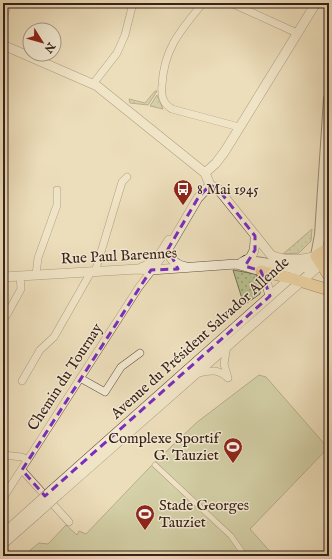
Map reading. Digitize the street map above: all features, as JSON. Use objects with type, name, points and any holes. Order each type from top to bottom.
[{"type":"main road","points":[[329,99],[320,234],[322,260],[329,276]]},
{"type":"main road","name":"Avenue du Président Salvador Allende","points":[[322,260],[329,248]]},
{"type":"main road","points":[[241,263],[301,269],[322,260],[329,252]]},
{"type":"main road","points":[[261,271],[329,290]]},
{"type":"street","points":[[3,18],[8,3]]},
{"type":"street","points":[[93,84],[117,53],[125,35],[133,3]]},
{"type":"street","points":[[203,3],[179,33],[168,52],[162,75],[162,98],[167,106],[172,109],[239,127]]},
{"type":"street","points":[[231,3],[297,33]]},
{"type":"street","points":[[205,173],[219,160],[316,3]]},
{"type":"street","points":[[3,45],[93,84],[205,173],[210,185],[218,189],[267,252],[274,257],[295,260],[322,260]]},
{"type":"street","points":[[22,381],[40,350],[54,337],[93,272],[122,182],[127,177]]},
{"type":"street","points":[[186,267],[176,264],[170,255],[168,248],[198,198],[210,185]]},
{"type":"street","points":[[36,275],[38,258],[57,205],[57,190]]},
{"type":"street","points":[[138,269],[149,266],[158,258],[172,235],[178,230]]},
{"type":"street","points":[[241,263],[253,254],[255,236]]},
{"type":"street","name":"Chemin du Tournay","points":[[3,498],[139,287],[151,270],[160,262],[168,248]]},
{"type":"street","name":"Avenue du Président Salvador Allende","points":[[57,491],[270,296],[322,260]]},
{"type":"street","name":"Rue Paul Barennes","points":[[3,277],[138,269],[151,270],[241,263],[261,271]]},
{"type":"street","name":"Avenue du Président Salvador Allende","points":[[3,534],[34,511],[197,373],[295,280],[301,269]]},
{"type":"street","points":[[261,271],[265,277],[270,296]]},
{"type":"street","points":[[4,317],[21,289],[20,276]]},
{"type":"street","points":[[197,373],[217,371],[228,378],[224,364],[227,346]]},
{"type":"street","points":[[80,378],[105,392],[121,367],[140,354]]},
{"type":"street","points":[[3,455],[22,457],[27,460]]},
{"type":"street","points":[[155,466],[231,536],[245,556]]},
{"type":"street","points":[[22,470],[69,522]]},
{"type":"street","name":"Avenue du Président Salvador Allende","points":[[3,544],[34,511]]},
{"type":"highlighted area","points":[[210,185],[218,189],[255,236],[255,250],[245,266],[261,271],[270,296],[45,496],[22,470],[151,270],[178,269],[168,249],[198,198]]},
{"type":"green space","points":[[155,91],[157,91],[148,105],[130,103],[129,99],[145,103]]},
{"type":"green space","points":[[157,95],[163,109],[150,106]]},
{"type":"green space","points":[[312,229],[311,241],[299,253],[283,254]]},
{"type":"green space","points":[[233,270],[255,274],[261,281],[260,294],[244,305]]},
{"type":"green space","name":"Complexe Sportif G. Tauziet","points":[[259,375],[266,377],[328,448],[250,529],[274,556],[23,556],[39,543],[48,544],[66,525],[77,535],[79,531],[86,534],[150,467],[196,423]]},
{"type":"place","name":"8 Mai 1945","points":[[183,206]]},
{"type":"place","name":"Complexe Sportif G. Tauziet","points":[[233,464]]},
{"type":"place","name":"Stade Georges Tauziet","points":[[145,531]]}]
